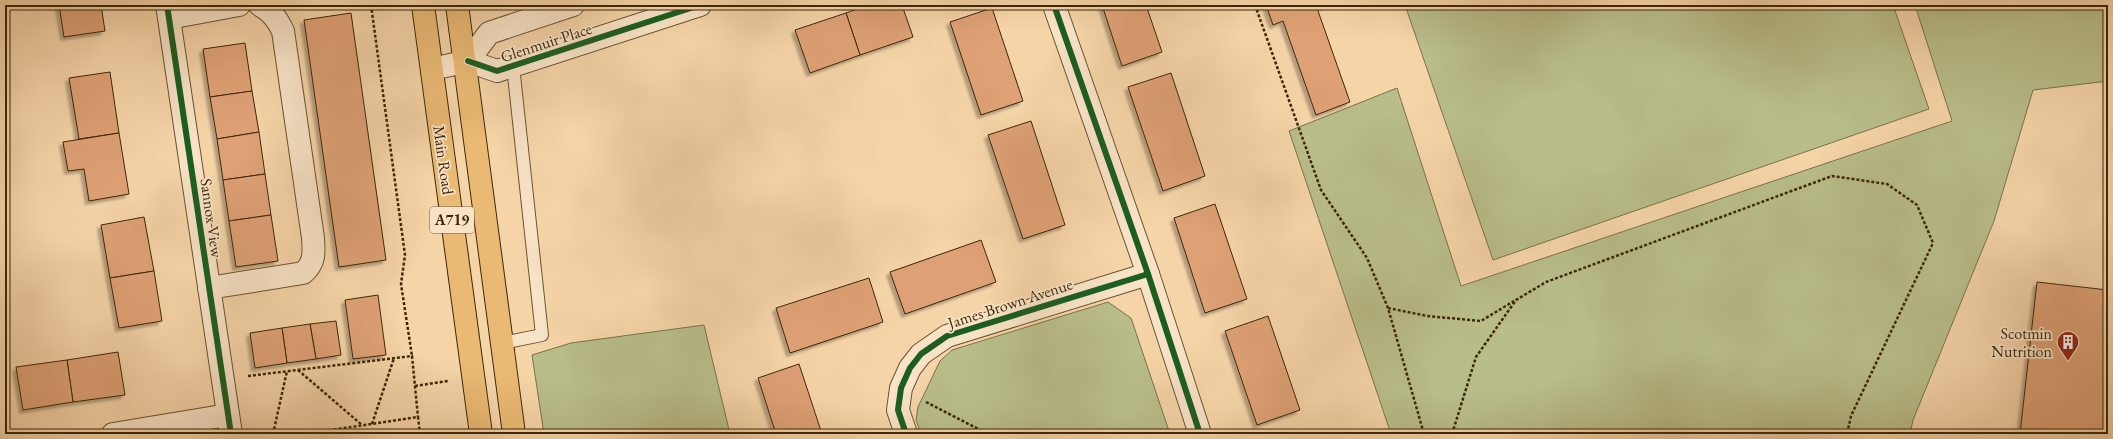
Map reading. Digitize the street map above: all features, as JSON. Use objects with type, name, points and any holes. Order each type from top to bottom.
[{"type":"main road","name":"Main Road","points":[[423,5],[481,434]]},
{"type":"main road","name":"Main Road","points":[[457,5],[467,62],[514,434]]},
{"type":"street","name":"Sannox View","points":[[113,434],[230,424],[222,380],[168,12],[239,5]]},
{"type":"street","points":[[209,288],[298,275],[311,267],[313,257],[313,238],[283,31],[271,12],[260,5]]},
{"type":"street","name":"Glenmuir Place","points":[[573,5],[489,33],[467,62],[497,71],[700,5]]},
{"type":"street","points":[[1054,5],[1148,274],[1200,434]]},
{"type":"street","points":[[432,69],[467,62]]},
{"type":"street","name":"James Brown Avenue","points":[[906,434],[898,410],[901,388],[910,368],[921,354],[947,336],[1148,274]]},
{"type":"lane","points":[[502,343],[542,335],[513,66]]},
{"type":"path","points":[[370,5],[405,256],[401,284],[412,356],[420,434]]},
{"type":"path","points":[[1255,5],[1321,190],[1367,258],[1388,308],[1424,434]]},
{"type":"path","points":[[1388,308],[1427,316],[1481,321],[1546,282],[1832,176],[1887,184],[1917,205],[1933,243],[1851,416],[1847,434]]},
{"type":"path","points":[[1452,434],[1476,357],[1516,300]]},
{"type":"path","points":[[222,380],[412,356]]},
{"type":"path","points":[[372,424],[395,358]]},
{"type":"path","points":[[298,370],[362,425]]},
{"type":"path","points":[[273,434],[287,371]]},
{"type":"path","points":[[415,386],[473,378]]},
{"type":"path","points":[[901,388],[988,434]]},
{"type":"path","points":[[304,434],[418,417]]},
{"type":"green space","points":[[1405,5],[1893,5],[1929,109],[1493,260]]},
{"type":"green space","points":[[1915,5],[2108,5],[2108,81],[2033,90],[1994,221],[1913,420],[1910,434],[1391,434],[1289,131],[1397,88],[1461,286],[1952,121]]},
{"type":"green space","points":[[1108,302],[1131,318],[1170,434],[921,434],[916,420],[918,407],[940,361],[952,350]]},
{"type":"green space","points":[[704,325],[730,434],[544,434],[532,355],[571,343]]},
{"type":"building","points":[[59,5],[101,5],[105,31],[64,37]]},
{"type":"building","points":[[868,5],[902,5],[913,37],[860,55],[846,13]]},
{"type":"building","points":[[1102,5],[1146,5],[1162,52],[1122,66]]},
{"type":"building","points":[[1266,5],[1327,5],[1317,8],[1350,102],[1316,115],[1283,21],[1273,25]]},
{"type":"building","points":[[992,8],[1023,101],[981,115],[950,22]]},
{"type":"building","points":[[351,13],[386,260],[339,267],[304,20]]},
{"type":"building","points":[[846,13],[860,55],[810,73],[795,30]]},
{"type":"building","points":[[245,43],[252,91],[210,97],[203,49]]},
{"type":"building","points":[[110,72],[119,133],[79,139],[69,78]]},
{"type":"building","points":[[1171,73],[1205,176],[1163,191],[1128,87]]},
{"type":"building","points":[[252,91],[259,132],[217,139],[210,97]]},
{"type":"building","points":[[1031,121],[1065,225],[1023,239],[988,135]]},
{"type":"building","points":[[259,132],[265,174],[223,180],[217,139]]},
{"type":"building","points":[[119,133],[129,194],[89,201],[84,169],[68,171],[63,142]]},
{"type":"building","points":[[265,174],[271,215],[229,221],[223,180]]},
{"type":"building","points":[[1215,204],[1247,299],[1205,313],[1174,218]]},
{"type":"building","points":[[271,215],[278,261],[236,267],[229,221]]},
{"type":"building","points":[[144,217],[154,271],[110,278],[101,225]]},
{"type":"building","points":[[981,240],[996,282],[905,314],[890,272]]},
{"type":"building","points":[[154,271],[162,321],[119,328],[110,278]]},
{"type":"building","points":[[869,278],[883,322],[790,353],[776,308]]},
{"type":"building","name":"Scotmin Nutrition","points":[[2037,282],[2108,290],[2108,434],[2020,434]]},
{"type":"building","points":[[378,295],[386,355],[353,359],[345,300]]},
{"type":"building","points":[[1268,316],[1300,410],[1257,425],[1225,331]]},
{"type":"building","points":[[336,321],[341,355],[316,359],[310,324]]},
{"type":"building","points":[[310,324],[316,359],[287,363],[282,328]]},
{"type":"building","points":[[282,328],[287,363],[255,368],[250,333]]},
{"type":"building","points":[[118,352],[125,395],[73,402],[67,360]]},
{"type":"building","points":[[67,360],[73,402],[23,410],[16,367]]},
{"type":"building","points":[[799,364],[822,434],[776,434],[758,378]]},
{"type":"cycle path","points":[[167,5],[231,434]]},
{"type":"cycle path","points":[[468,61],[497,71],[700,5]]},
{"type":"cycle path","points":[[1054,5],[1148,274],[1200,434]]},
{"type":"cycle path","points":[[906,434],[898,410],[901,388],[910,368],[921,354],[947,336],[1148,274]]},
{"type":"place","name":"Scotmin Nutrition","points":[[2068,362]]}]
